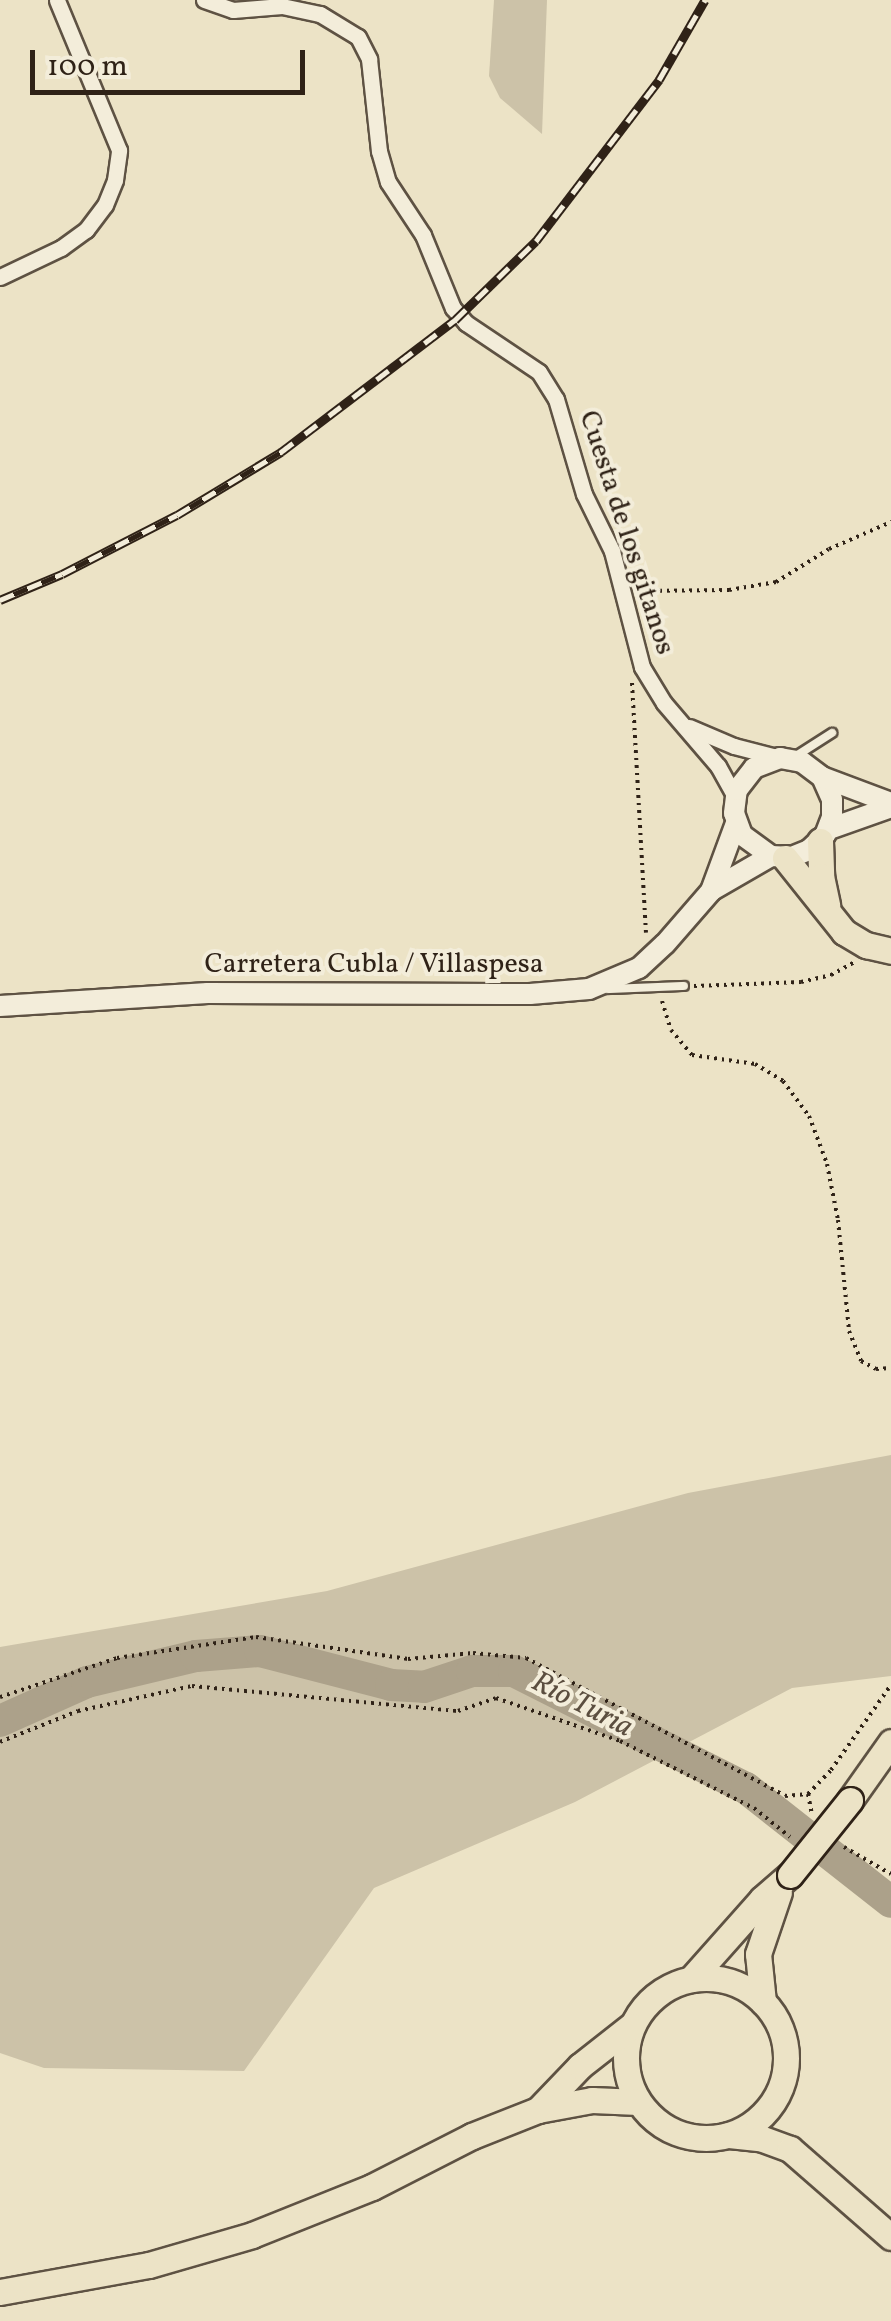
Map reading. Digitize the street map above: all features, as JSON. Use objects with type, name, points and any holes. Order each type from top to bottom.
[{"type":"highway","points":[[824,835],[820,876],[832,919]]},
{"type":"highway","points":[[778,857],[832,919],[858,942],[891,951]]},
{"type":"highway","points":[[790,2149],[780,2090],[785,2044],[764,2002],[758,1954],[772,1902],[891,1742]]},
{"type":"highway","points":[[691,1979],[762,1899],[790,1876]]},
{"type":"highway","points":[[538,2110],[580,2066],[632,2026],[662,1990],[691,1979],[738,1984],[764,2002]]},
{"type":"highway","points":[[632,2026],[625,2057],[638,2102],[674,2132],[704,2139],[729,2135],[760,2138],[790,2149],[891,2237]]},
{"type":"highway","points":[[729,2135],[762,2116],[780,2090]]},
{"type":"highway","points":[[0,2292],[149,2266],[252,2236],[372,2188],[472,2136],[538,2110],[592,2100],[638,2102]]},
{"type":"street","points":[[0,277],[61,248],[86,230],[106,205],[116,180],[119,150],[57,0]]},
{"type":"street","name":"Cuesta de los gitanos","points":[[204,0],[233,10],[282,6],[320,14],[358,37],[369,59],[378,151],[388,182],[423,235],[453,308],[466,323],[538,372],[556,398],[584,494],[612,551],[636,654],[658,694],[718,766],[735,798]]},
{"type":"street","name":"Cuesta de los gitanos","points":[[686,725],[734,746],[786,759]]},
{"type":"street","points":[[786,759],[891,805],[824,835],[802,854],[778,857],[750,844],[736,823],[735,798],[748,772],[786,759]]},
{"type":"street","points":[[822,777],[833,806],[824,835]]},
{"type":"street","name":"Carretera Cubla / Villaspesa","points":[[0,1006],[208,993],[530,994],[588,989],[624,977],[651,959],[710,891],[736,823]]},
{"type":"street","name":"Carretera Cubla / Villaspesa","points":[[710,891],[778,857]]},
{"type":"lane","points":[[786,759],[832,733]]},
{"type":"lane","points":[[588,989],[684,986]]},
{"type":"path","points":[[623,592],[729,590],[776,582],[829,549],[891,522]]},
{"type":"path","points":[[636,654],[632,676],[651,959]]},
{"type":"path","points":[[659,988],[671,1030],[692,1055],[755,1064],[783,1081],[809,1116],[828,1164],[849,1331],[860,1361],[876,1369],[891,1368]]},
{"type":"path","points":[[0,1698],[117,1658],[256,1637],[408,1659],[473,1653],[526,1658],[786,1796],[808,1794],[853,1743],[891,1685]]},
{"type":"path","points":[[0,1742],[78,1711],[192,1686],[458,1710],[496,1698],[620,1741],[754,1808],[790,1837]]},
{"type":"path","points":[[808,1794],[813,1820]]},
{"type":"path","points":[[844,1847],[891,1874]]},
{"type":"shaded area","points":[[494,0],[547,0],[542,134],[500,98],[489,76]]},
{"type":"shaded area","points":[[891,1455],[891,1676],[792,1688],[575,1802],[374,1888],[244,2071],[44,2068],[0,2053],[0,1647],[327,1591],[688,1493]]},
{"type":"waterway","name":"Río Turia","points":[[0,1721],[87,1682],[196,1656],[260,1651],[391,1685],[424,1687],[472,1671],[514,1671],[746,1788],[891,1902]]},
{"type":"railway","points":[[0,600],[62,574],[177,515],[281,452],[455,320],[536,241],[659,80],[705,0]]}]
